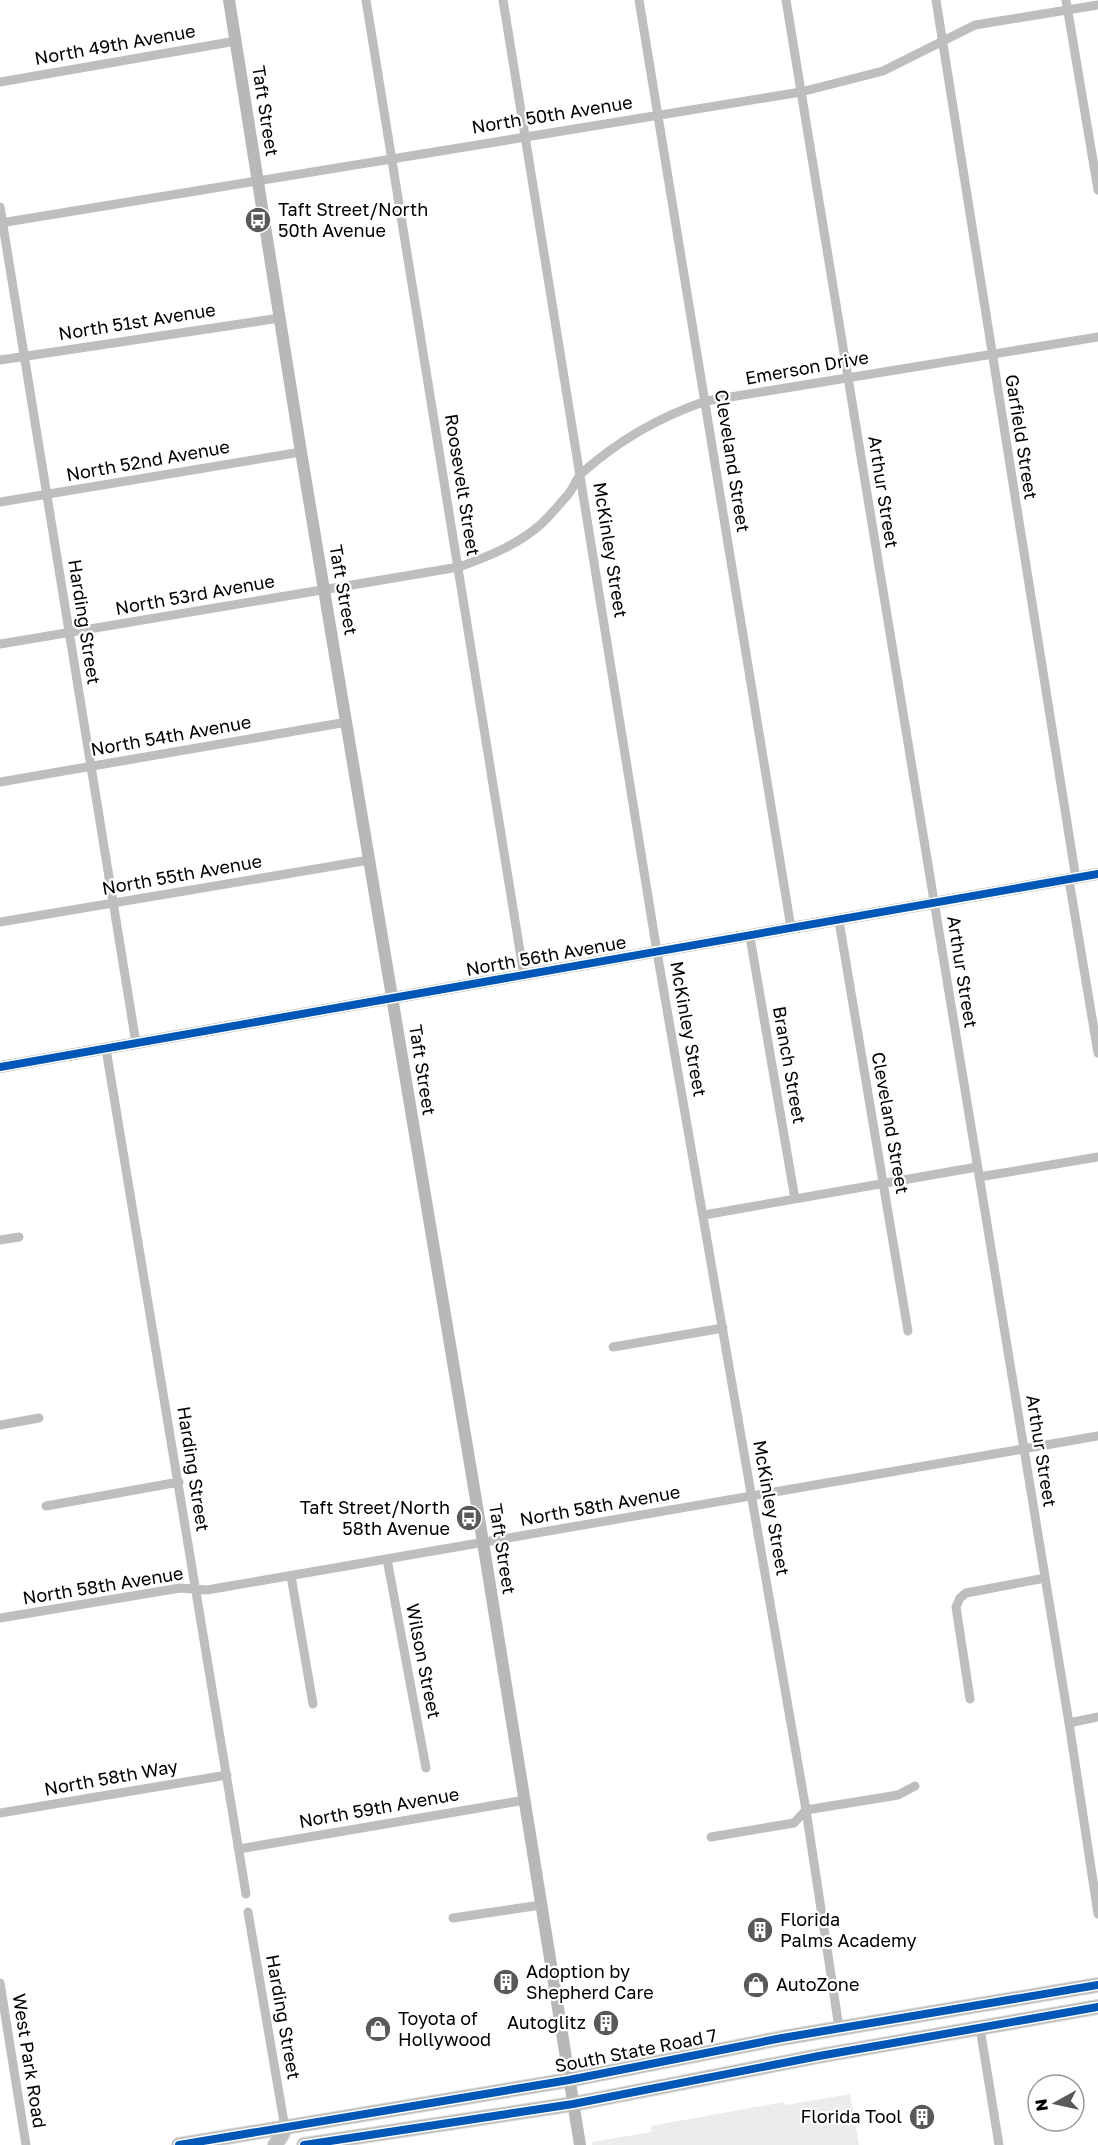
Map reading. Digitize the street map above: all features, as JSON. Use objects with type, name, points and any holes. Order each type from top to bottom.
[{"type":"main road","name":"South State Road 7","points":[[179,2145],[569,2080],[839,2028],[1098,1985]]},
{"type":"main road","points":[[980,2028],[985,2015],[1000,2002]]},
{"type":"main road","points":[[310,2144],[573,2104],[819,2056],[1098,2007]]},
{"type":"main road","points":[[819,2056],[835,2044],[839,2028]]},
{"type":"main road","points":[[310,2144],[332,2120]]},
{"type":"main road","points":[[274,2145],[285,2128]]},
{"type":"street","name":"Taft Street","points":[[229,0],[301,452],[483,1542],[580,2145]]},
{"type":"street","name":"Roosevelt Street","points":[[366,0],[524,976]]},
{"type":"street","name":"McKinley Street","points":[[503,0],[657,952],[806,1810],[839,2028]]},
{"type":"street","name":"Cleveland Street","points":[[639,0],[791,928]]},
{"type":"street","name":"Arthur Street","points":[[786,0],[1069,1723],[1098,1914]]},
{"type":"street","name":"Garfield Street","points":[[936,0],[1098,1053]]},
{"type":"street","name":"North 50th Avenue","points":[[1,223],[801,92],[883,71],[975,26],[1067,5],[1098,5]]},
{"type":"street","points":[[1067,5],[1098,190]]},
{"type":"street","name":"North 49th Avenue","points":[[0,82],[236,41]]},
{"type":"street","name":"Harding Street","points":[[0,207],[136,1043]]},
{"type":"street","name":"North 51st Avenue","points":[[0,360],[280,318]]},
{"type":"street","name":"Emerson Drive","points":[[324,590],[459,567],[512,544],[539,525],[569,494],[581,473],[656,422],[706,401],[1098,337]]},
{"type":"street","name":"North 52nd Avenue","points":[[0,502],[301,452]]},
{"type":"street","name":"North 53rd Avenue","points":[[0,644],[324,590]]},
{"type":"street","name":"North 54th Avenue","points":[[0,782],[347,722]]},
{"type":"street","name":"North 55th Avenue","points":[[0,922],[369,860]]},
{"type":"street","name":"North 56th Avenue","points":[[0,1067],[750,937],[1098,874]]},
{"type":"street","name":"Cleveland Street","points":[[839,921],[908,1331]]},
{"type":"street","name":"Branch Street","points":[[750,937],[795,1199]]},
{"type":"street","name":"Harding Street","points":[[106,1049],[246,1894]]},
{"type":"street","points":[[704,1215],[884,1183],[1098,1156]]},
{"type":"street","points":[[0,1240],[19,1237]]},
{"type":"street","points":[[613,1347],[723,1328]]},
{"type":"street","points":[[0,1425],[39,1418]]},
{"type":"street","name":"North 58th Avenue","points":[[0,1618],[180,1588],[207,1590],[1098,1436]]},
{"type":"street","points":[[46,1506],[178,1482]]},
{"type":"street","name":"Wilson Street","points":[[387,1559],[426,1768]]},
{"type":"street","points":[[291,1576],[313,1704]]},
{"type":"street","points":[[970,1700],[956,1607],[960,1598],[966,1593],[1045,1578]]},
{"type":"street","points":[[1069,1723],[1098,1718]]},
{"type":"street","name":"North 58th Way","points":[[0,1813],[227,1775]]},
{"type":"street","points":[[711,1837],[794,1823],[806,1810],[898,1795],[915,1786]]},
{"type":"street","name":"North 59th Avenue","points":[[239,1848],[525,1800]]},
{"type":"street","points":[[453,1918],[541,1905]]},
{"type":"street","name":"Harding Street","points":[[248,1912],[285,2128]]},
{"type":"street","name":"West Park Road","points":[[0,1983],[26,2145]]},
{"type":"street","points":[[980,2028],[999,2145]]},
{"type":"shaded area","points":[[850,2094],[859,2145],[592,2145],[592,2142],[651,2132],[651,2126],[784,2102],[785,2105]]},
{"type":"cycle path","points":[[0,1067],[1098,874]]},
{"type":"cycle path","points":[[179,2145],[569,2080],[782,2038],[1098,1985]]},
{"type":"cycle path","points":[[304,2145],[573,2104],[819,2056],[1098,2007]]},
{"type":"place","name":"Taft Street/North 50th Avenue","points":[[258,220]]},
{"type":"place","name":"Taft Street/North 58th Avenue","points":[[469,1518]]},
{"type":"place","name":"Florida Palms Academy","points":[[760,1930]]},
{"type":"place","name":"Adoption by Shepherd Care","points":[[506,1982]]},
{"type":"place","name":"AutoZone","points":[[756,1985]]},
{"type":"place","name":"Autoglitz","points":[[606,2023]]},
{"type":"place","name":"Toyota of Hollywood","points":[[378,2029]]},
{"type":"place","name":"Florida Tool","points":[[922,2117]]}]
